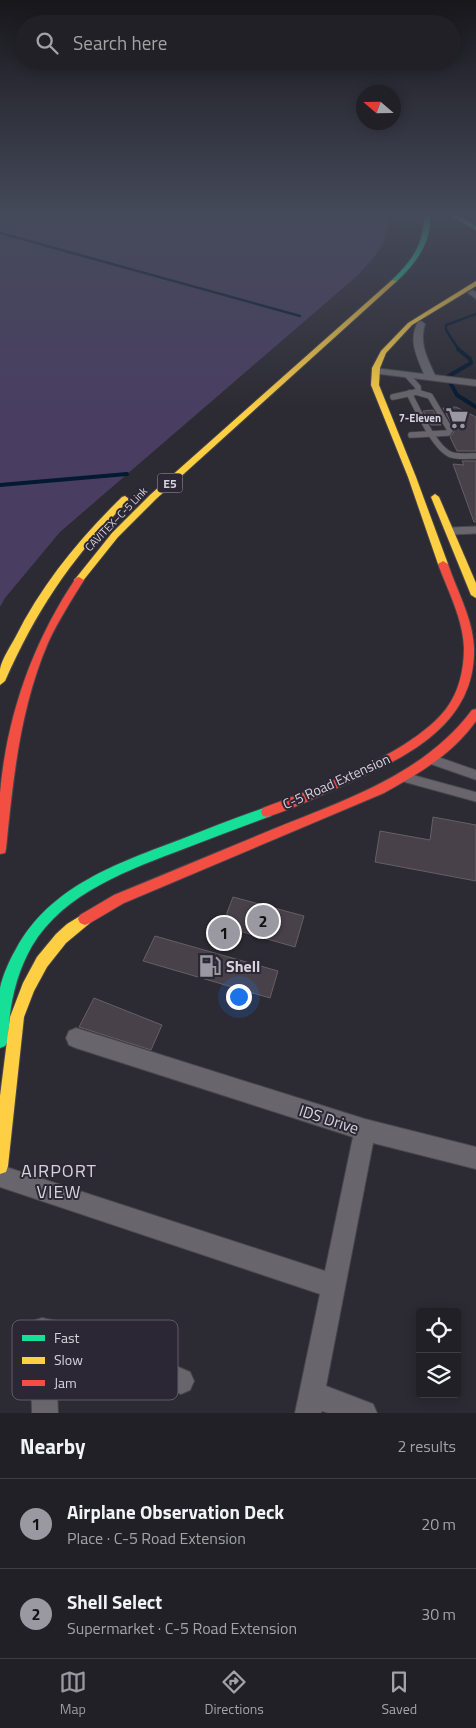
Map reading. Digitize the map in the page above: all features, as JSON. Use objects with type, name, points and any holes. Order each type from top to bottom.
[{"type":"main road","name":"CAVITEX–C-5 Link","points":[[0,848],[8,773],[26,686],[46,634],[74,586],[103,548],[153,497],[394,281]]},
{"type":"main road","points":[[386,382],[398,348],[421,324],[475,291]]},
{"type":"main road","points":[[400,410],[386,382],[394,339],[413,321],[475,291]]},
{"type":"main road","name":"C-5 Road Extension","points":[[0,1041],[3,1003],[21,951],[52,911],[65,899],[94,882],[135,863],[356,775],[394,756],[429,735],[452,709],[464,688],[470,666],[471,651],[467,632],[412,477],[375,385],[386,382]]},
{"type":"main road","points":[[432,488],[476,595]]},
{"type":"main road","name":"CAVITEX–C-5 Link","points":[[0,681],[25,623],[52,579],[92,531],[132,493]]},
{"type":"main road","name":"C-5 Road Extension","points":[[0,1166],[17,1017],[22,997],[45,956],[59,939],[88,916],[119,899],[367,797],[405,778],[448,745],[473,720],[476,713]]},
{"type":"street","points":[[421,324],[417,340],[421,356],[431,378]]},
{"type":"street","points":[[386,382],[407,375],[476,383]]},
{"type":"street","name":"IDS Drive","points":[[76,1038],[365,1130],[310,1404]]},
{"type":"street","points":[[365,1130],[476,1158]]},
{"type":"street","points":[[0,1176],[333,1286]]},
{"type":"street","points":[[45,1400],[45,1413]]},
{"type":"street","points":[[310,1404],[364,1413]]},
{"type":"lane","points":[[407,375],[418,387],[418,391]]},
{"type":"lane","points":[[386,382],[409,393],[430,434],[451,455],[476,456]]},
{"type":"lane","points":[[409,393],[418,391],[430,396],[450,430],[448,433],[411,435]]},
{"type":"lane","points":[[449,531],[476,530]]},
{"type":"lane","points":[[431,759],[446,766],[476,775]]},
{"type":"lane","points":[[405,778],[476,798]]},
{"type":"shaded area","points":[[0,281],[351,281],[60,532],[5,598],[0,607]]},
{"type":"building","points":[[456,407],[476,417],[476,451],[457,451],[450,437],[454,432],[454,428],[443,408]]},
{"type":"building","points":[[433,410],[441,425],[431,425],[423,411]]},
{"type":"building","points":[[462,461],[476,461],[476,522],[474,522],[453,464],[464,465]]},
{"type":"building","points":[[433,817],[476,825],[476,881],[375,862],[380,831],[430,840]]},
{"type":"building","points":[[233,897],[304,916],[295,947],[222,926]]},
{"type":"building","name":"Shell","points":[[155,936],[278,971],[270,998],[143,961]]},
{"type":"building","points":[[94,998],[162,1025],[151,1050],[79,1027]]},
{"type":"waterway","points":[[173,281],[300,316]]},
{"type":"waterway","points":[[459,350],[446,330],[446,325],[476,314]]},
{"type":"waterway","points":[[459,350],[470,359],[471,363],[447,377],[457,395],[476,407]]},
{"type":"waterway","points":[[0,485],[127,474]]},
{"type":"traffic: fast","points":[[0,1041],[3,1004],[15,964],[28,940],[44,920],[62,903],[83,888],[130,864],[267,812]]},
{"type":"traffic: slow","points":[[79,580],[115,535],[153,497],[394,281]]},
{"type":"traffic: slow","points":[[443,564],[412,477],[375,385],[376,368],[383,352],[410,324],[476,283]]},
{"type":"traffic: slow","points":[[435,497],[476,595]]},
{"type":"traffic: slow","points":[[0,681],[24,629],[52,583],[104,519],[125,499]]},
{"type":"traffic: slow","points":[[0,1166],[17,1017],[22,1002],[42,962],[51,950],[72,928],[85,919]]},
{"type":"traffic: jam","points":[[267,812],[400,753],[419,741],[450,712],[461,694],[468,672],[469,648],[462,616],[443,564]]},
{"type":"traffic: jam","points":[[0,849],[8,777],[21,709],[43,644],[59,612],[79,580]]},
{"type":"traffic: jam","points":[[85,919],[119,899],[380,790],[433,757],[467,726],[476,713]]},
{"type":"place","name":"7-Eleven","points":[[457,418]]},
{"type":"place","name":"Shell Select","points":[[263,921]]},
{"type":"place","name":"Airplane Observation Deck","points":[[224,933]]},
{"type":"place","name":"Shell","points":[[210,966]]},
{"type":"district","name":"AIRPORT VIEW","points":[[59,1180]]}]
